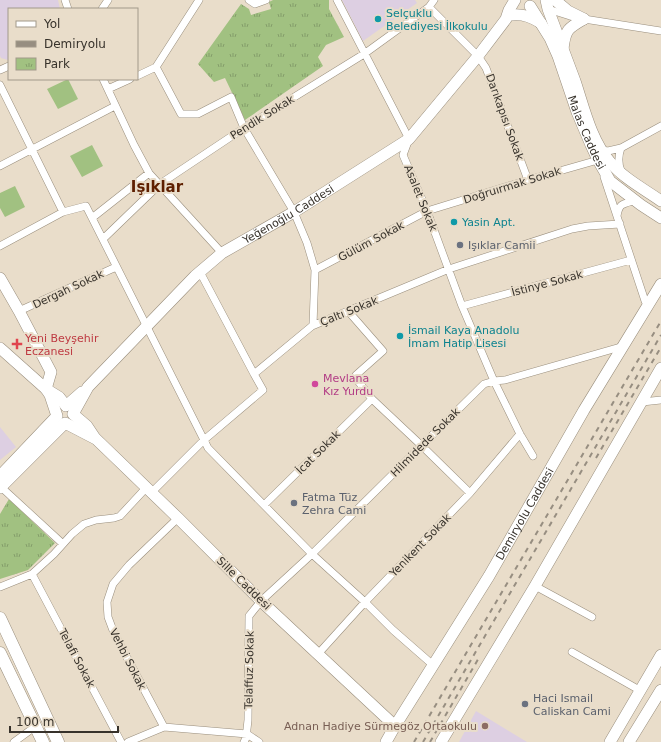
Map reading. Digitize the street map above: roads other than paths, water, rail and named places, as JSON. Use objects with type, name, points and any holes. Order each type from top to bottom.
[{"type":"main road","points":[[0,618],[58,742]]},
{"type":"main road","points":[[0,653],[43,742]]},
{"type":"street","points":[[138,76],[156,67],[199,0]]},
{"type":"street","points":[[249,0],[254,4],[266,0]]},
{"type":"street","points":[[337,0],[409,139]]},
{"type":"street","name":"Pendik Sokak","points":[[102,239],[160,184],[244,128],[364,54],[429,7],[434,0]]},
{"type":"street","points":[[509,17],[509,10],[515,0]]},
{"type":"street","points":[[509,17],[527,4],[538,5],[548,2],[584,19],[661,31]]},
{"type":"street","name":"Malas Caddesi","points":[[548,2],[563,51],[586,113],[599,155],[623,175],[661,201]]},
{"type":"street","name":"Malas Caddesi","points":[[527,4],[542,24],[550,38],[558,56],[577,112],[599,155],[610,181],[641,205],[661,218]]},
{"type":"street","name":"Darıkapısı Sokak","points":[[429,7],[478,56],[486,68],[528,180]]},
{"type":"street","points":[[509,17],[520,14],[533,18],[542,24]]},
{"type":"street","name":"Yeğenoğlu Caddesi","points":[[61,420],[57,414],[59,410],[70,410],[88,387],[147,326],[200,272],[222,253],[294,212],[409,139],[509,17]]},
{"type":"street","points":[[563,51],[567,31],[571,26],[584,19]]},
{"type":"street","points":[[156,67],[181,114],[198,114],[231,97],[244,128],[294,212],[308,243],[315,270],[313,325]]},
{"type":"street","points":[[103,80],[149,173],[222,253]]},
{"type":"street","points":[[108,90],[128,80]]},
{"type":"street","points":[[0,85],[63,212]]},
{"type":"street","points":[[0,166],[116,106]]},
{"type":"street","points":[[623,175],[619,166],[618,157],[621,148],[661,126]]},
{"type":"street","name":"Asalet Sokak","points":[[409,139],[403,155],[427,211],[462,306],[494,381],[520,434],[533,456]]},
{"type":"street","name":"Doğruırmak Sokak","points":[[427,211],[528,180],[608,151],[621,148]]},
{"type":"street","points":[[599,155],[631,260],[648,306]]},
{"type":"street","points":[[92,218],[149,173]]},
{"type":"street","points":[[617,216],[618,209],[623,204],[633,201],[641,205]]},
{"type":"street","points":[[0,246],[63,212],[86,206],[208,448],[312,554],[366,602],[393,630],[433,665]]},
{"type":"street","name":"Gülüm Sokak","points":[[315,270],[427,211]]},
{"type":"street","name":"Çaltı Sokak","points":[[254,374],[313,325],[449,269],[572,229],[588,226],[620,224]]},
{"type":"street","name":"İstinye Sokak","points":[[462,306],[631,260]]},
{"type":"street","name":"Dergah Sokak","points":[[19,311],[116,267]]},
{"type":"street","points":[[0,587],[32,574],[84,524],[96,520],[120,516],[204,440],[263,390],[200,272]]},
{"type":"street","points":[[0,278],[51,372],[46,388],[61,420],[95,438]]},
{"type":"street","name":"Demiryolu Caddesi","points":[[386,742],[489,576],[584,410],[661,284]]},
{"type":"street","points":[[348,311],[383,351],[356,375],[358,381],[372,399],[470,493]]},
{"type":"street","name":"Hilmidede Sokak","points":[[261,601],[312,554],[484,384],[505,380],[624,345]]},
{"type":"street","points":[[0,348],[58,397],[87,426],[95,438]]},
{"type":"street","points":[[442,742],[535,586],[661,368]]},
{"type":"street","name":"İcat Sokak","points":[[264,505],[372,399]]},
{"type":"street","points":[[642,402],[661,400]]},
{"type":"street","points":[[61,420],[0,484],[63,544]]},
{"type":"street","name":"Yenikent Sokak","points":[[318,654],[470,493],[520,434]]},
{"type":"street","name":"Sille Caddesi","points":[[95,438],[261,601],[395,726]]},
{"type":"street","name":"Vehbi Sokak","points":[[164,727],[114,633],[108,617],[107,602],[113,584],[129,565],[178,518]]},
{"type":"street","name":"Telafi Sokak","points":[[32,574],[121,742]]},
{"type":"street","points":[[535,586],[592,616]]},
{"type":"street","name":"Telaffuz Sokak","points":[[244,742],[247,734],[248,720],[249,616],[261,601]]},
{"type":"street","points":[[572,652],[641,691]]},
{"type":"street","points":[[610,742],[661,655]]},
{"type":"street","points":[[629,742],[661,690]]},
{"type":"street","points":[[14,742],[36,726]]},
{"type":"street","points":[[128,742],[164,727],[247,734],[260,742]]},
{"type":"railway","points":[[414,742],[661,321]]},
{"type":"railway","points":[[423,742],[661,335]]},
{"type":"railway","points":[[596,458],[661,347]]},
{"type":"railway","points":[[430,742],[480,656]]},
{"type":"place","name":"Selçuklu Belediyesi İlkokulu","points":[[378,19]]},
{"type":"place","name":"Yasin Apt.","points":[[454,222]]},
{"type":"place","name":"Işıklar Camii","points":[[460,245]]},
{"type":"place","name":"İsmail Kaya Anadolu İmam Hatip Lisesi","points":[[400,336]]},
{"type":"place","name":"Yeni Beyşehir Eczanesi","points":[[17,344]]},
{"type":"place","name":"Mevlana Kız Yurdu","points":[[315,384]]},
{"type":"place","name":"Fatma Tüz Zehra Cami","points":[[294,503]]},
{"type":"place","name":"Haci Ismail Caliskan Cami","points":[[525,704]]},
{"type":"place","name":"Adnan Hadiye Sürmegöz Ortaokulu","points":[[485,726]]},
{"type":"district","name":"Işıklar","points":[[157,187]]}]
